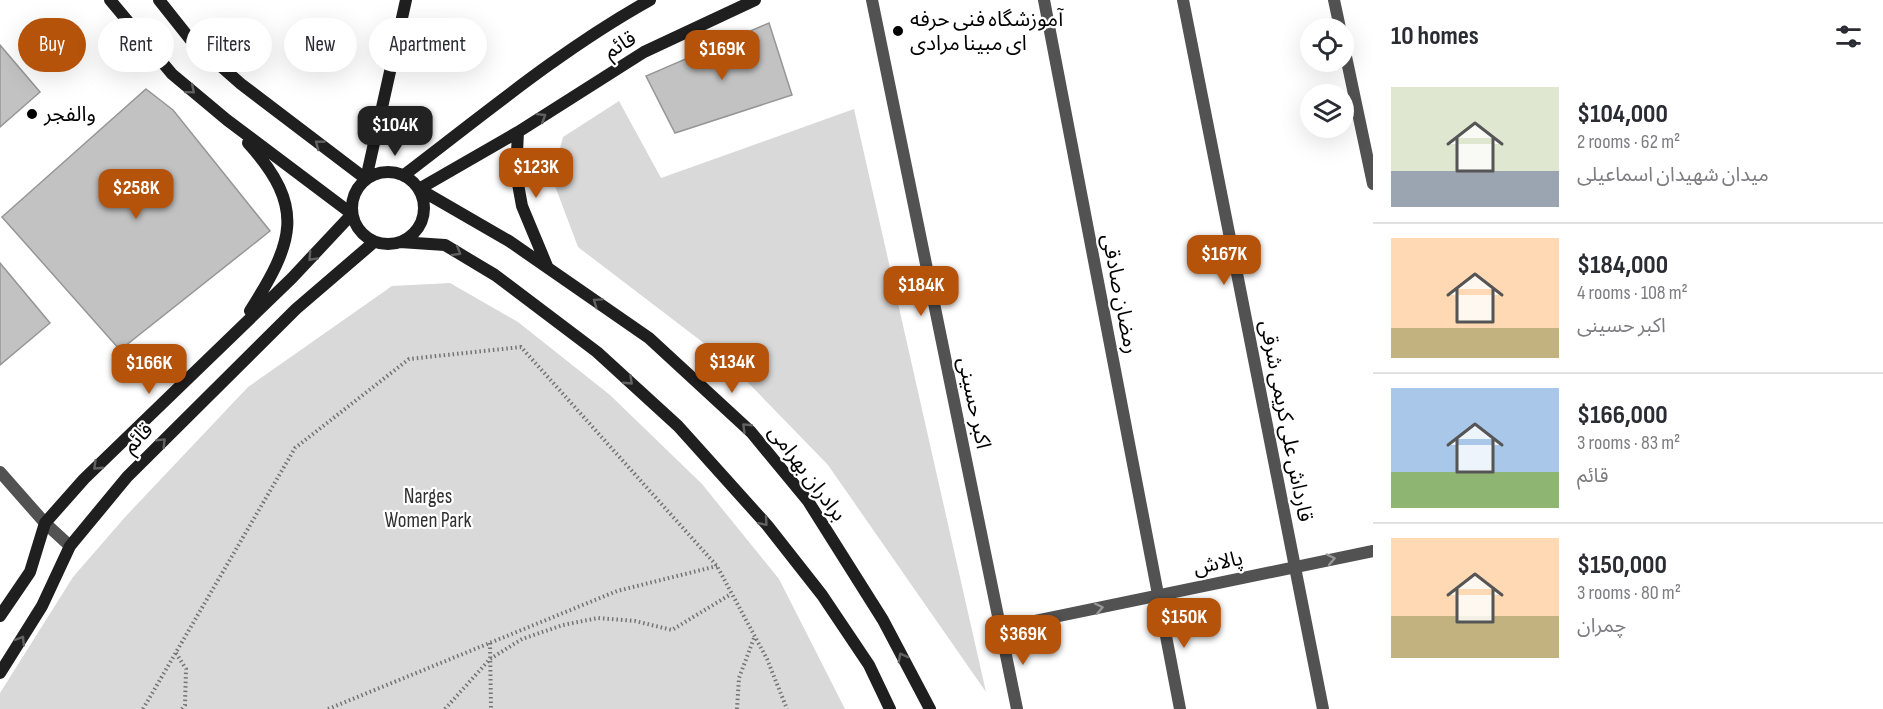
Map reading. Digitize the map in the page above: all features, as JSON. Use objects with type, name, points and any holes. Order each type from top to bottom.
[{"type":"main road","points":[[110,0],[172,74],[226,120],[352,214],[363,235],[374,242],[445,245],[495,275],[597,352],[678,426],[767,525],[822,595],[869,665],[890,709]]},
{"type":"main road","points":[[159,0],[190,39],[241,84],[366,178]]},
{"type":"main road","points":[[352,214],[354,194],[366,178],[406,0]]},
{"type":"main road","name":"قائم","points":[[404,175],[529,81],[621,16],[650,0]]},
{"type":"main road","name":"قائم","points":[[419,189],[518,132],[644,52],[755,0]]},
{"type":"main road","points":[[226,120],[268,166],[287,203],[286,244],[269,281],[241,325]]},
{"type":"main road","points":[[518,132],[516,172],[522,206],[547,267]]},
{"type":"main road","points":[[366,178],[385,172],[404,175],[419,189],[423,199],[422,220],[410,237],[400,242]]},
{"type":"main road","name":"برادران بهرامی","points":[[419,189],[509,241],[649,338],[751,432],[808,501],[883,620],[930,709]]},
{"type":"main road","name":"قائم","points":[[0,616],[30,572],[45,523],[84,479],[292,278],[352,214]]},
{"type":"main road","name":"قائم","points":[[0,673],[42,606],[70,546],[127,477],[296,309],[374,242]]},
{"type":"street","name":"اکبر حسینی","points":[[872,0],[1017,709]]},
{"type":"street","name":"رمضان صادقی","points":[[1044,0],[1180,709]]},
{"type":"street","name":"قارداش علی کریمی شرقی","points":[[1183,0],[1323,709]]},
{"type":"street","points":[[1334,0],[1338,18]]},
{"type":"street","points":[[1349,72],[1373,184]]},
{"type":"street","points":[[0,472],[45,523],[70,546]]},
{"type":"street","name":"پالاش","points":[[1001,628],[1373,550]]},
{"type":"path","points":[[142,709],[295,448],[409,359],[521,347],[717,566],[755,637],[787,709]]},
{"type":"path","points":[[328,709],[616,591],[717,566]]},
{"type":"path","points":[[445,709],[490,659],[522,639],[563,624],[598,618],[635,621],[672,630],[732,594]]},
{"type":"path","points":[[737,709],[739,678],[755,637]]},
{"type":"path","points":[[490,643],[491,709]]},
{"type":"path","points":[[176,653],[186,669],[185,705],[182,709]]},
{"type":"green space","points":[[619,101],[661,178],[854,109],[986,692],[828,465],[726,360],[578,247],[552,178],[563,137]]},
{"type":"green space","name":"Narges Women Park","points":[[450,283],[518,322],[610,395],[702,484],[779,579],[845,709],[0,709],[0,693],[73,577],[126,516],[248,387],[392,286]]},
{"type":"building","points":[[769,23],[792,95],[675,133],[646,76]]},
{"type":"building","points":[[0,45],[18,66],[18,72],[23,72],[40,92],[0,127]]},
{"type":"building","points":[[146,89],[173,110],[270,231],[120,350],[2,217]]},
{"type":"building","points":[[0,263],[50,323],[0,365]]},
{"type":"place","name":"آموزشگاه فنی حرفه ای مبینا مرادی","points":[[898,31]]},
{"type":"place","name":"والفجر","points":[[32,114]]}]
